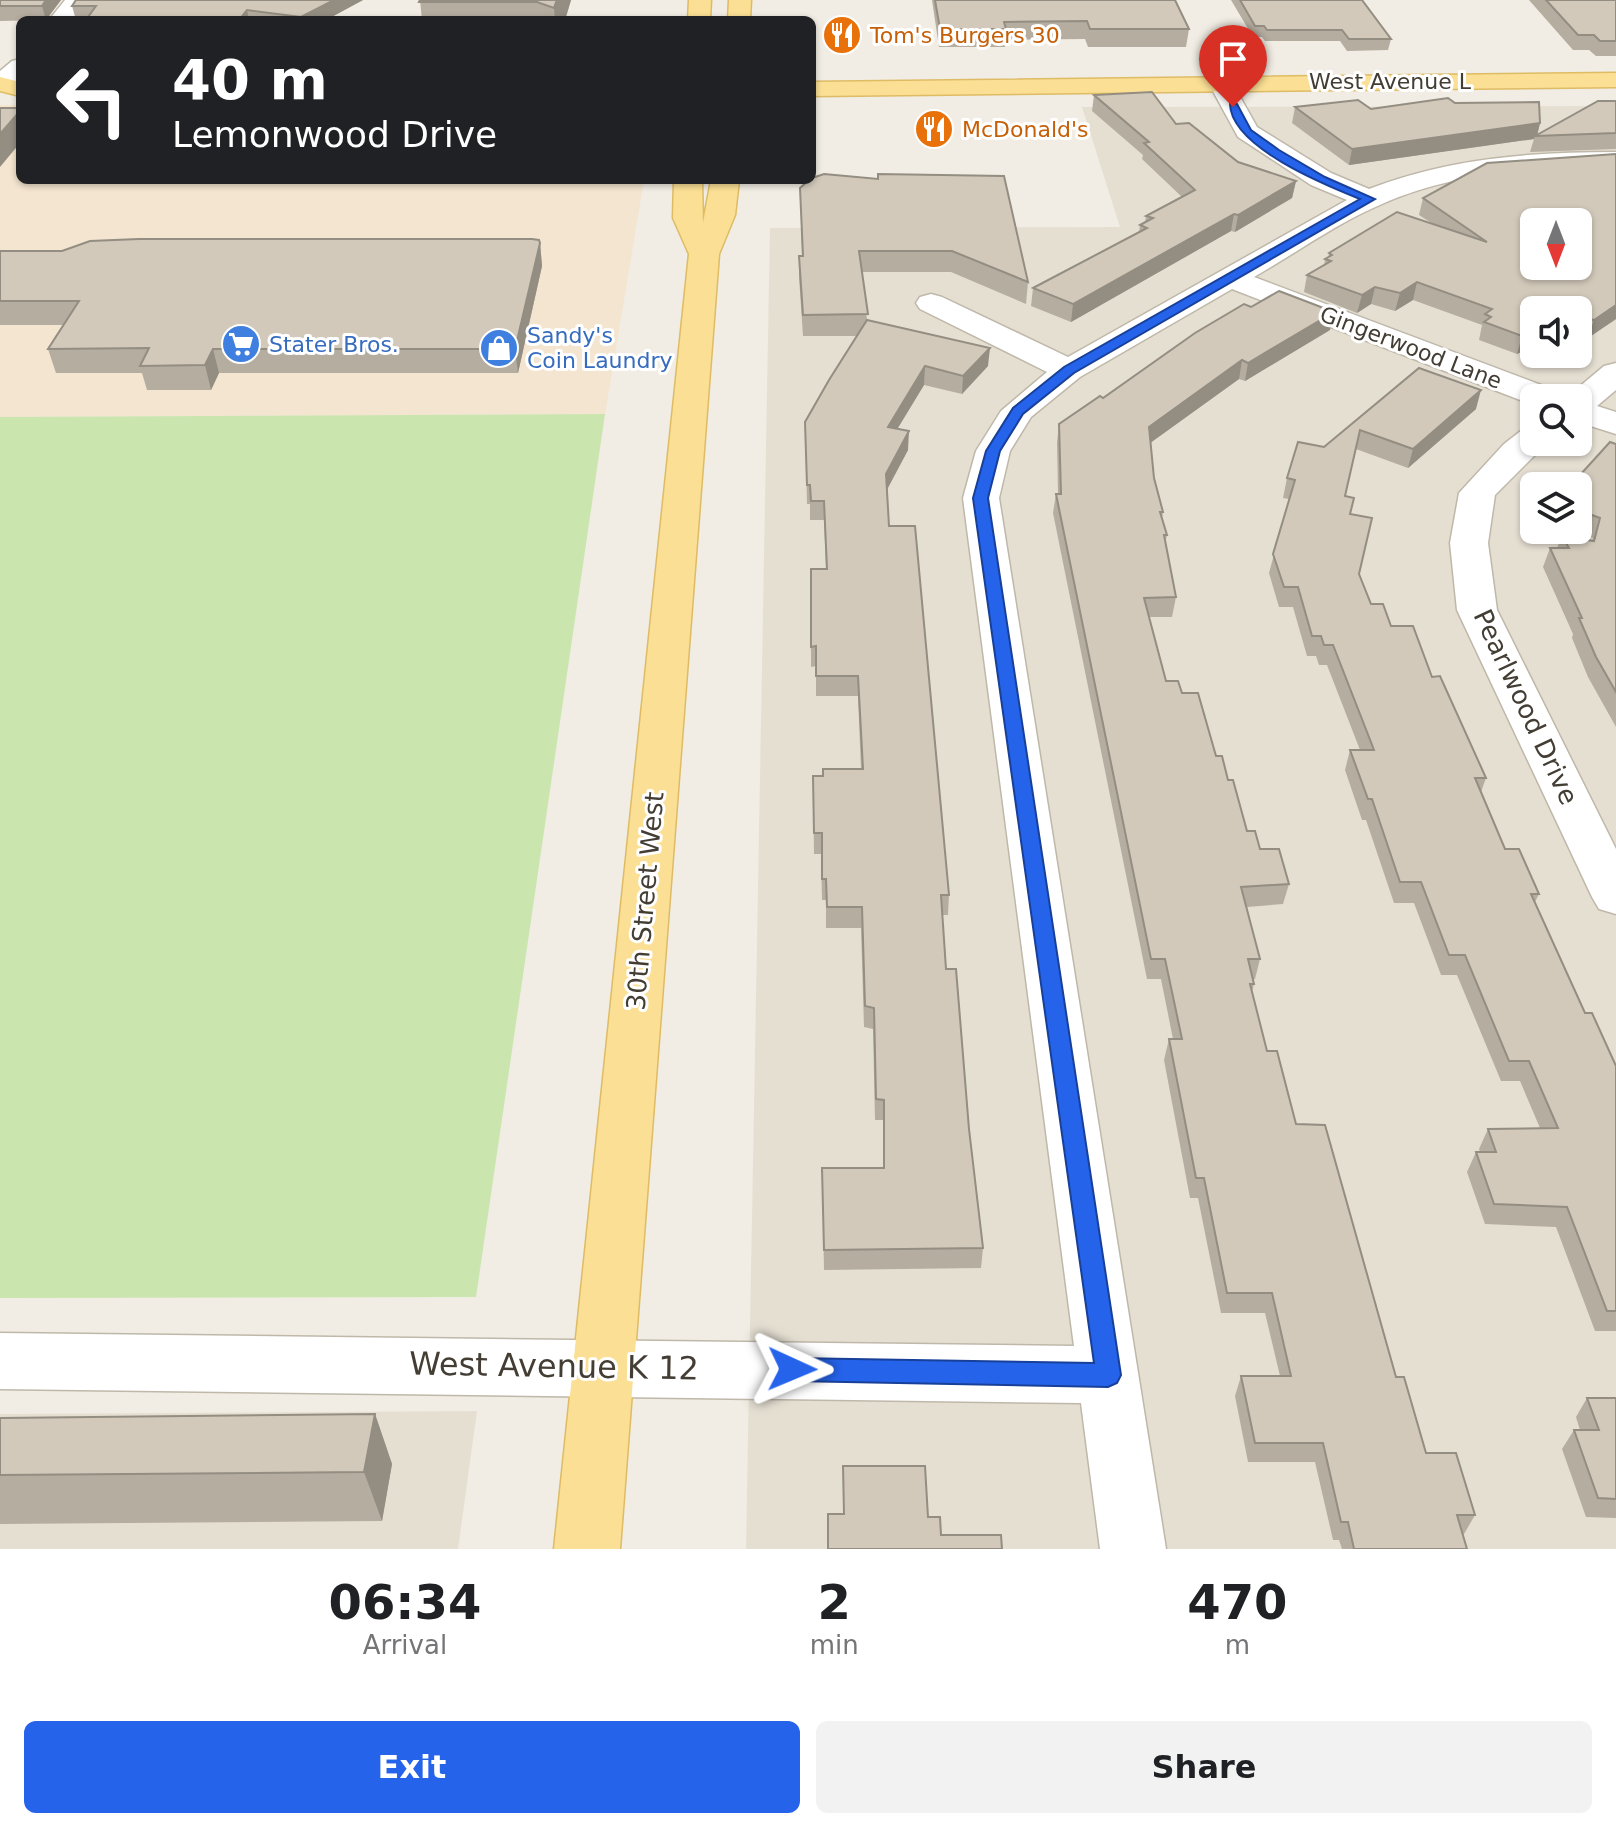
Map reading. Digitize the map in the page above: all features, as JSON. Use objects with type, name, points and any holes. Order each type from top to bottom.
[{"type":"main road","name":"West Avenue L","points":[[816,73],[1101,74],[1165,83]]},
{"type":"main road","name":"West Avenue L","points":[[816,89],[1107,88],[1220,82],[1616,80]]},
{"type":"main road","points":[[688,184],[687,218],[704,254]]},
{"type":"main road","name":"30th Street West","points":[[587,1549],[704,254],[721,215],[725,184]]},
{"type":"street","points":[[63,16],[77,0]]},
{"type":"street","points":[[0,83],[16,69]]},
{"type":"street","points":[[1220,82],[1247,132],[1321,179],[1369,199]]},
{"type":"street","points":[[1133,1549],[981,498],[993,451],[1018,411],[1069,370],[1369,199],[1401,185],[1453,169],[1514,162],[1616,160]]},
{"type":"street","name":"Gingerwood Lane","points":[[1232,279],[1520,388]]},
{"type":"street","points":[[931,303],[1069,370]]},
{"type":"street","points":[[1592,395],[1616,373]]},
{"type":"street","points":[[1592,414],[1616,424]]},
{"type":"street","name":"Pearlwood Drive","points":[[1520,448],[1477,493],[1469,543],[1477,610],[1616,897]]},
{"type":"street","name":"West Avenue K 12","points":[[0,1361],[603,1366],[1108,1375]]},
{"type":"shaded area","points":[[0,105],[16,105],[16,184],[643,184],[605,414],[0,417]]},
{"type":"shaded area","points":[[1616,106],[1616,1549],[746,1549],[770,228],[1120,227],[1082,107]]},
{"type":"shaded area","points":[[477,1411],[458,1549],[0,1549],[0,1414]]},
{"type":"green space","points":[[605,414],[476,1297],[0,1298],[0,417]]},
{"type":"building","points":[[0,0],[46,0],[42,6],[0,6]]},
{"type":"building","points":[[76,0],[334,0],[303,16],[247,10],[242,16],[89,16],[96,6],[72,6]]},
{"type":"building","points":[[420,0],[563,0],[556,2],[554,8],[537,2]]},
{"type":"building","points":[[935,0],[1175,0],[1189,29],[1090,29],[1087,21],[1004,22],[1006,29],[940,29]]},
{"type":"building","points":[[1240,0],[1362,0],[1391,39],[1349,39],[1342,30],[1267,30],[1264,26],[1255,26]]},
{"type":"building","points":[[1546,0],[1616,0],[1616,41],[1600,41],[1594,35],[1578,35]]},
{"type":"building","points":[[1152,92],[1176,124],[1189,123],[1238,162],[1296,181],[1073,304],[1033,288],[1147,228],[1140,225],[1153,218],[1146,216],[1195,190],[1144,143],[1149,142],[1094,95]]},
{"type":"building","points":[[1448,98],[1455,103],[1539,102],[1540,123],[1352,149],[1295,107],[1358,100],[1371,109]]},
{"type":"building","points":[[1598,101],[1616,101],[1616,133],[1535,136]]},
{"type":"building","points":[[0,108],[16,108],[16,116],[0,134]]},
{"type":"building","points":[[1616,154],[1616,305],[1594,320],[1592,296],[1520,296],[1520,335],[1484,322],[1491,317],[1485,314],[1492,309],[1417,282],[1400,293],[1375,287],[1362,295],[1307,275],[1331,261],[1325,259],[1332,255],[1329,253],[1397,212],[1487,242],[1423,198],[1487,163]]},
{"type":"building","points":[[824,174],[878,179],[878,174],[1004,176],[1028,282],[952,251],[859,251],[868,314],[803,315],[799,256],[803,256],[800,188],[804,184],[816,184],[816,177]]},
{"type":"building","points":[[532,239],[540,243],[515,349],[213,349],[205,365],[140,366],[149,348],[48,349],[79,301],[0,301],[0,251],[62,251],[90,241]]},
{"type":"building","points":[[1279,291],[1334,312],[1248,363],[1242,360],[1149,427],[1154,478],[1163,512],[1160,512],[1167,535],[1164,535],[1176,597],[1144,598],[1166,681],[1178,681],[1182,693],[1198,693],[1216,756],[1222,756],[1228,780],[1233,780],[1247,831],[1255,831],[1260,849],[1279,849],[1289,884],[1241,887],[1260,959],[1248,959],[1254,984],[1250,984],[1267,1051],[1277,1051],[1296,1124],[1325,1125],[1396,1377],[1404,1377],[1426,1453],[1456,1453],[1475,1515],[1457,1515],[1467,1549],[1354,1549],[1348,1522],[1341,1522],[1323,1443],[1255,1443],[1241,1376],[1291,1376],[1272,1293],[1227,1293],[1204,1178],[1196,1178],[1169,1039],[1182,1039],[1165,959],[1151,959],[1056,494],[1061,494],[1059,424],[1100,396],[1103,398],[1195,333],[1244,304],[1251,307]]},
{"type":"building","points":[[867,320],[990,348],[963,376],[925,366],[888,427],[909,431],[886,474],[889,526],[915,526],[949,895],[941,895],[946,969],[956,969],[969,1129],[983,1248],[824,1250],[822,1168],[884,1168],[884,1100],[876,1099],[874,1008],[865,1006],[862,907],[827,907],[826,879],[822,879],[822,833],[814,833],[813,776],[823,776],[823,769],[863,769],[858,676],[816,676],[816,646],[811,647],[811,569],[827,569],[824,501],[811,501],[810,485],[807,485],[805,422]]},
{"type":"building","points":[[1419,368],[1481,390],[1413,449],[1360,430],[1345,496],[1354,498],[1350,514],[1372,518],[1359,574],[1371,604],[1383,604],[1391,626],[1413,626],[1432,677],[1440,676],[1486,778],[1475,778],[1505,849],[1519,849],[1539,894],[1531,894],[1585,1013],[1592,1013],[1616,1066],[1616,1311],[1607,1311],[1567,1207],[1494,1204],[1476,1152],[1496,1152],[1488,1129],[1558,1128],[1529,1061],[1509,1061],[1465,955],[1449,955],[1421,882],[1400,882],[1372,799],[1368,799],[1350,750],[1374,750],[1333,645],[1324,645],[1321,636],[1312,636],[1298,587],[1284,587],[1273,554],[1295,480],[1287,478],[1298,442],[1324,447]]},
{"type":"building","points":[[1610,442],[1616,444],[1616,692],[1596,657],[1550,548],[1569,548],[1567,544],[1592,544],[1594,541],[1600,518],[1592,515],[1592,472],[1583,472]]},
{"type":"building","points":[[1587,1398],[1616,1398],[1616,1499],[1598,1498],[1574,1430],[1599,1430]]},
{"type":"building","points":[[375,1414],[364,1472],[0,1475],[0,1418]]},
{"type":"building","points":[[843,1466],[925,1466],[928,1517],[940,1517],[941,1535],[1001,1535],[1002,1549],[828,1549],[828,1514],[844,1514]]},
{"type":"place","name":"Tom's Burgers 30","points":[[842,35]]},
{"type":"place","name":"McDonald's","points":[[934,129]]},
{"type":"place","name":"Stater Bros.","points":[[241,344]]},
{"type":"place","name":"Sandy's Coin Laundry","points":[[499,348]]},
{"type":"route","points":[[792,1369],[1108,1375],[981,498],[993,451],[1018,411],[1069,370],[1369,199],[1321,179],[1275,152],[1247,132],[1233,107]]}]
